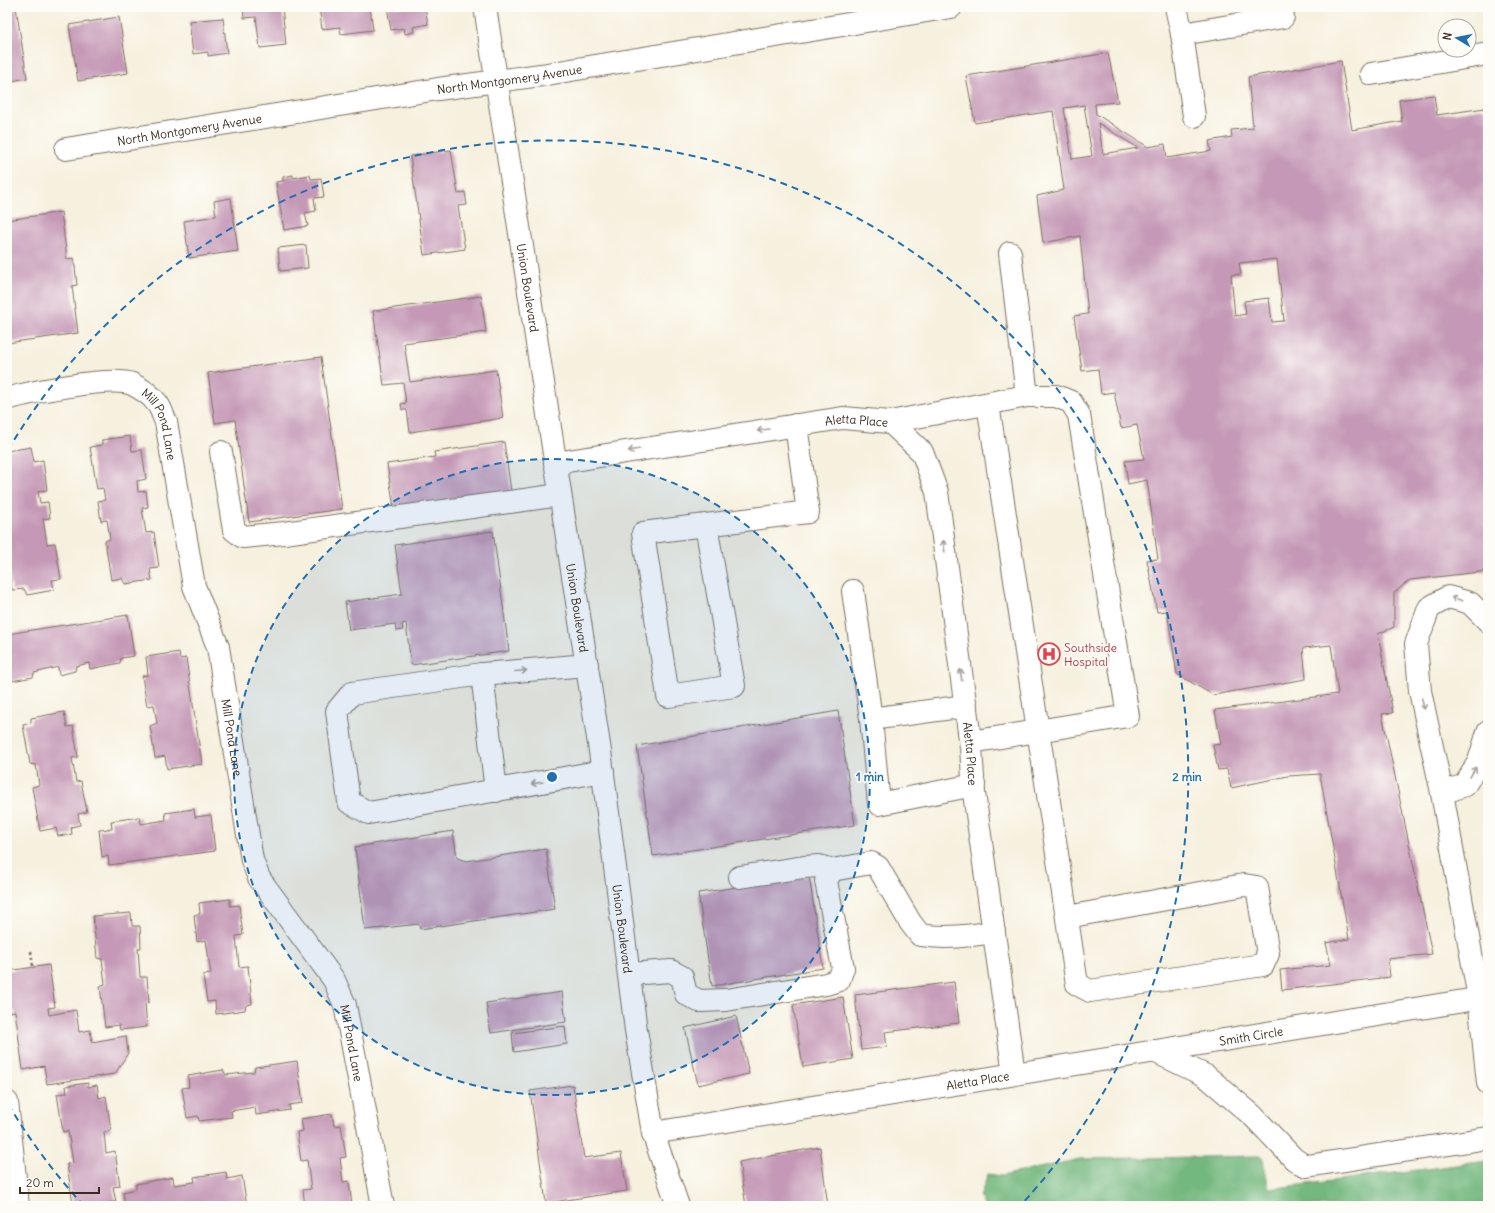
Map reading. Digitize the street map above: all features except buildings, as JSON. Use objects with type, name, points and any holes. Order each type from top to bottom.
[{"type":"street","name":"Union Boulevard","points":[[485,7],[603,771],[636,1030],[653,1132],[678,1206]]},
{"type":"street","name":"North Montgomery Avenue","points":[[66,149],[496,80],[549,74],[952,7]]},
{"type":"street","points":[[1176,7],[1182,34],[1194,116]]},
{"type":"street","points":[[1182,34],[1283,17]]},
{"type":"street","points":[[1371,74],[1488,54]]},
{"type":"street","points":[[1010,253],[1027,396]]},
{"type":"street","name":"Mill Pond Lane","points":[[7,399],[26,394],[105,382],[131,384],[146,393],[157,403],[160,409],[166,422],[194,586],[218,647],[252,860],[259,878],[334,980],[345,1005],[383,1206]]},
{"type":"street","points":[[890,422],[1027,396],[1056,396],[1071,402],[1079,415],[1128,716],[970,742]]},
{"type":"street","points":[[988,404],[1077,984],[1090,991],[1263,966],[1268,954],[1257,888],[1244,885],[1067,917]]},
{"type":"street","name":"Aletta Place","points":[[555,463],[844,418],[890,422],[922,452],[937,492],[966,706],[974,785],[1014,1074],[653,1132]]},
{"type":"street","points":[[706,525],[734,686],[668,696],[643,533],[808,512],[796,425]]},
{"type":"street","points":[[221,452],[234,530],[243,537],[284,533],[560,495]]},
{"type":"street","points":[[853,591],[871,718],[879,804],[974,785]]},
{"type":"street","points":[[1488,621],[1470,603],[1448,597],[1428,608],[1416,644],[1420,691],[1484,997],[1488,1083]]},
{"type":"street","points":[[587,665],[482,674],[352,693],[337,711],[349,802],[370,813],[603,771]]},
{"type":"street","points":[[482,674],[496,791]]},
{"type":"street","points":[[871,718],[966,706]]},
{"type":"street","points":[[1442,793],[1465,785],[1479,761],[1488,732]]},
{"type":"street","points":[[740,877],[804,867],[819,866],[832,870],[871,863],[878,867],[910,922],[920,935],[936,938],[961,938],[994,932]]},
{"type":"street","points":[[629,974],[671,970],[682,978],[686,994],[699,1001],[726,1000],[826,984],[839,980],[843,968],[826,881],[832,870]]},
{"type":"street","name":"Smith Circle","points":[[1014,1074],[1484,997]]},
{"type":"street","points":[[1154,1051],[1206,1076],[1253,1116],[1294,1159],[1307,1166],[1488,1138]]},
{"type":"street","points":[[7,1102],[18,1206]]},
{"type":"path","points":[[31,951],[33,967]]},
{"type":"green space","points":[[1262,1156],[1269,1189],[1488,1161],[1488,1206],[984,1206],[980,1197],[988,1174],[1002,1176],[1080,1159]]},
{"type":"waterway","points":[[1138,1206],[1154,1204],[1156,1206]]},
{"type":"place","name":"Southside Hospital","points":[[1049,654]]}]
